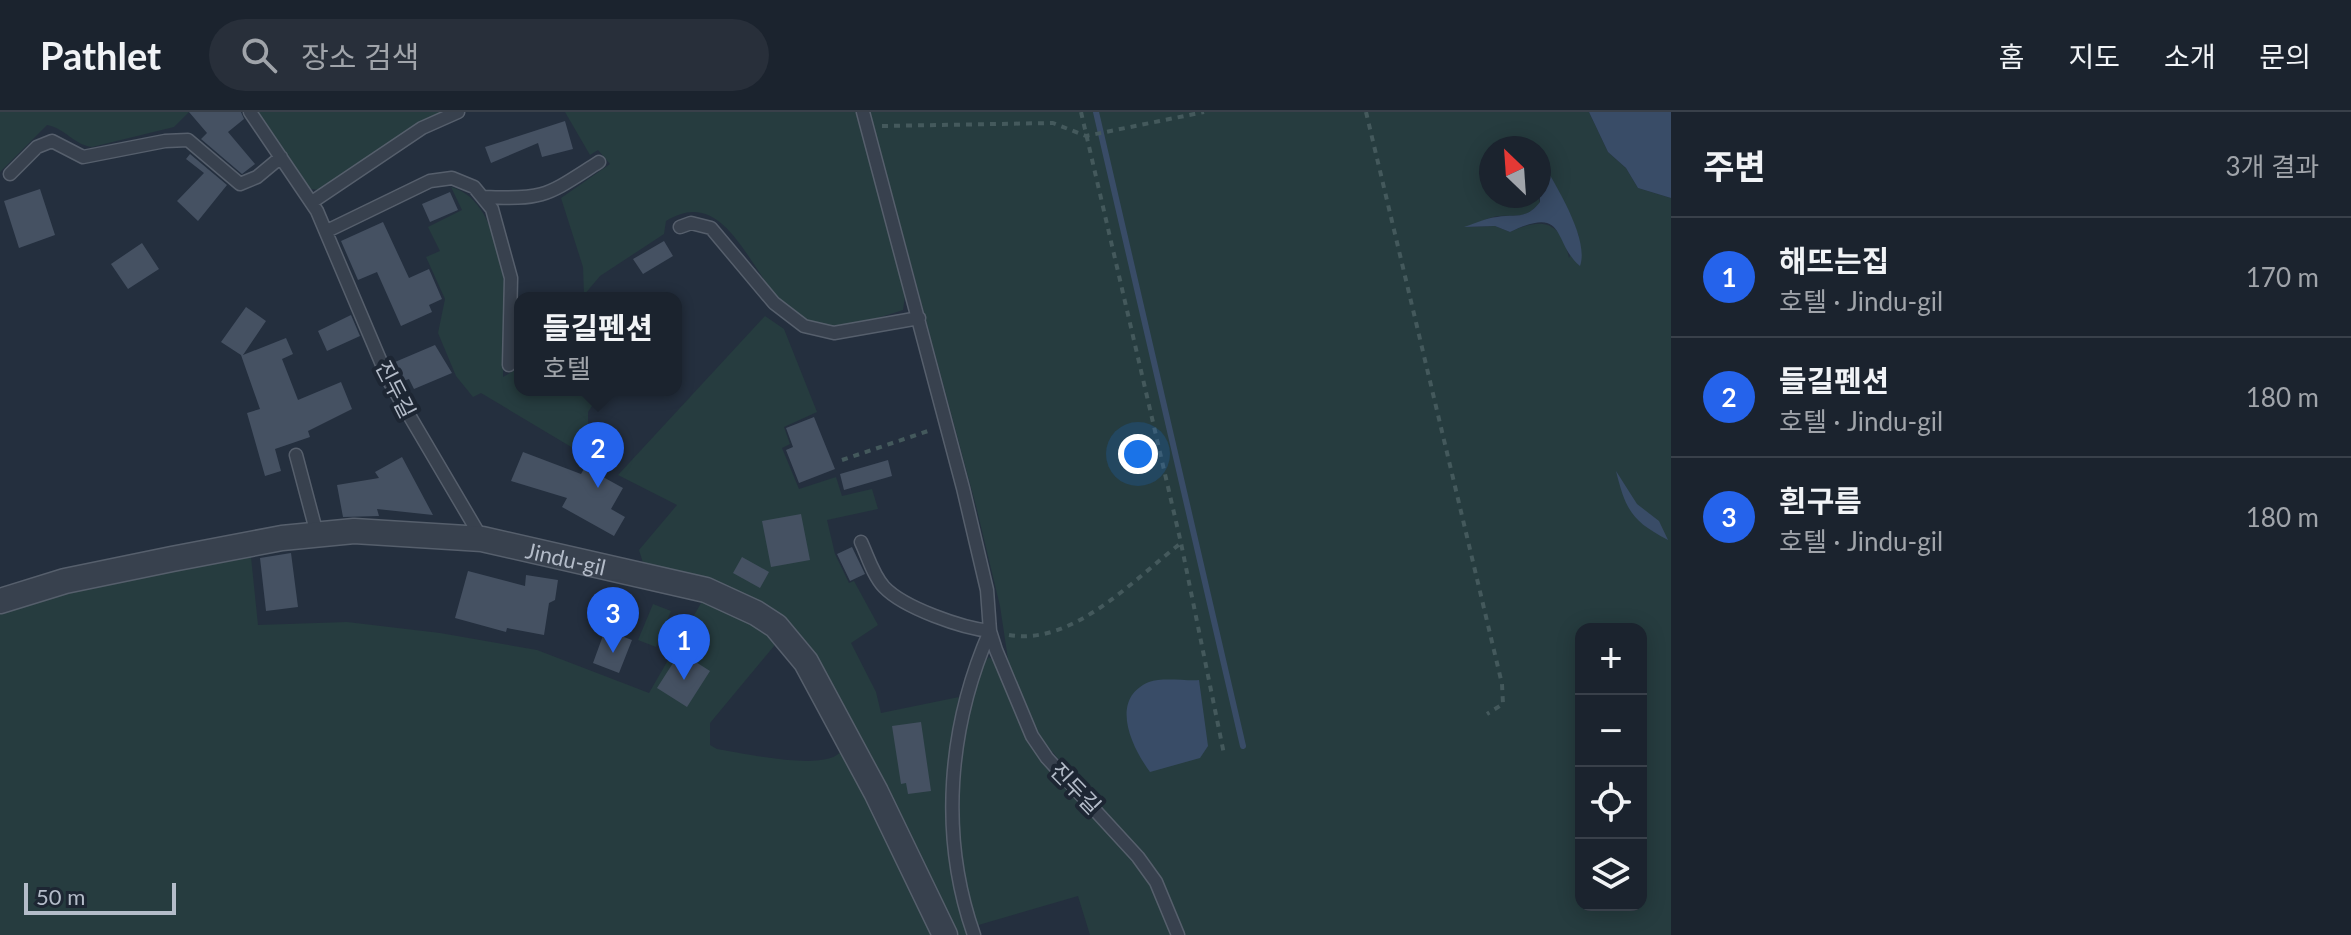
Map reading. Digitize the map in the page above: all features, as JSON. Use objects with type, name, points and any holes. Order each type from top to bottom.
[{"type":"street","name":"Jindu-gil","points":[[0,601],[80,578],[317,534],[391,532],[482,539],[706,590],[756,613],[776,626],[806,662],[945,935]]},
{"type":"lane","name":"진두길","points":[[250,112],[312,202],[389,381],[482,539]]},
{"type":"lane","points":[[312,202],[422,128],[458,112]]},
{"type":"lane","name":"진두길","points":[[863,112],[947,425],[987,590],[990,631],[1032,736],[1047,758],[1138,857],[1156,882],[1178,935]]},
{"type":"lane","points":[[10,174],[37,147],[52,141],[83,157],[188,140],[240,184],[257,177],[281,157]]},
{"type":"lane","points":[[484,197],[533,199],[547,195],[599,162]]},
{"type":"lane","points":[[327,231],[442,178],[462,181],[484,197],[492,209],[511,278],[509,365]]},
{"type":"lane","points":[[680,227],[691,223],[711,228],[774,303],[804,326],[834,333],[919,318]]},
{"type":"lane","points":[[296,455],[317,534]]},
{"type":"lane","points":[[861,542],[877,577],[892,594],[951,622],[990,631]]},
{"type":"lane","name":"진두길","points":[[974,935],[957,867],[955,747],[962,709],[990,631]]},
{"type":"path","points":[[1081,112],[1181,543],[1224,754]]},
{"type":"path","points":[[867,126],[1053,123],[1086,136],[1204,112]]},
{"type":"path","points":[[1366,112],[1502,684],[1503,704],[1487,714]]},
{"type":"path","points":[[842,460],[947,425]]},
{"type":"path","points":[[990,631],[1032,639],[1066,626],[1110,599],[1181,543]]},
{"type":"green space","points":[[0,112],[189,112],[174,127],[92,147],[47,125],[0,172]]},
{"type":"green space","points":[[255,112],[444,112],[320,190],[310,189],[303,182]]},
{"type":"green space","points":[[565,112],[856,112],[905,296],[903,310],[861,322],[828,327],[796,316],[778,298],[730,231],[712,217],[691,212],[666,221],[664,234],[600,276],[584,292],[583,267],[561,198],[610,164],[598,150],[590,155]]},
{"type":"green space","points":[[870,112],[1589,112],[1608,152],[1626,168],[1638,188],[1671,198],[1671,935],[1183,935],[1168,895],[1152,867],[1042,740],[1009,666],[1000,606]]},
{"type":"green space","points":[[451,187],[474,201],[495,240],[504,282],[503,377],[514,371],[514,396],[592,396],[596,400],[588,412],[588,457],[481,393],[473,397],[456,376],[438,333],[445,299],[426,257],[440,251],[428,227],[462,210]]},
{"type":"green space","points":[[765,316],[784,329],[817,412],[784,427],[790,444],[782,448],[799,489],[836,477],[842,496],[872,489],[878,509],[827,520],[835,554],[849,583],[854,581],[878,625],[851,643],[876,692],[881,713],[959,697],[951,757],[951,786],[971,935],[953,935],[803,643],[644,566],[639,550],[677,505],[618,475]]},
{"type":"green space","points":[[251,557],[258,625],[347,622],[440,633],[537,650],[649,693],[704,598],[722,604],[779,640],[710,723],[710,745],[746,754],[804,761],[834,757],[842,750],[940,935],[0,935],[0,608],[189,565]]},
{"type":"green space","points":[[653,604],[671,611],[656,647],[638,640]]},
{"type":"green space","points":[[989,657],[995,662],[1027,734],[1147,877],[1173,935],[1090,935],[1078,896],[975,926],[960,838],[958,778],[966,720],[979,673]]},
{"type":"water","points":[[1589,112],[1671,112],[1671,198],[1638,188],[1626,168],[1608,152]]},
{"type":"water","points":[[1551,177],[1580,241],[1580,266],[1550,224],[1529,224],[1510,232],[1495,226],[1464,227],[1530,212],[1535,208],[1551,208]]},
{"type":"water","points":[[1616,471],[1637,504],[1659,521],[1668,540],[1646,527],[1632,513]]},
{"type":"water","points":[[1199,680],[1208,746],[1200,758],[1150,772],[1136,749],[1127,724],[1130,700],[1137,690],[1149,682]]},
{"type":"building","points":[[189,112],[241,112],[244,119],[228,132],[255,164],[242,174],[201,139],[207,133]]},
{"type":"building","points":[[565,121],[573,149],[542,157],[538,143],[491,163],[485,147]]},
{"type":"building","points":[[190,154],[227,185],[198,221],[177,201],[204,173],[186,159]]},
{"type":"building","points":[[40,189],[55,235],[19,248],[4,201]]},
{"type":"building","points":[[450,192],[458,210],[430,222],[422,204]]},
{"type":"building","points":[[383,222],[409,278],[429,269],[442,299],[429,305],[432,312],[401,326],[377,272],[358,280],[341,241]]},
{"type":"building","points":[[664,241],[673,256],[643,274],[633,259]]},
{"type":"building","points":[[142,243],[159,269],[128,289],[111,264]]},
{"type":"building","points":[[246,307],[266,321],[243,355],[286,338],[293,354],[282,359],[298,400],[341,382],[352,409],[308,431],[310,437],[275,449],[281,471],[265,476],[247,413],[260,409],[241,355],[221,342]]},
{"type":"building","points":[[351,315],[360,336],[327,351],[318,331]]},
{"type":"building","points":[[435,345],[452,373],[414,389],[409,379],[403,381],[395,362]]},
{"type":"building","points":[[814,417],[835,469],[799,483],[786,450],[793,447],[786,428]]},
{"type":"building","points":[[523,452],[581,474],[585,467],[623,488],[611,509],[625,517],[614,536],[562,507],[567,498],[511,481]]},
{"type":"building","points":[[402,457],[433,515],[377,509],[379,516],[343,517],[337,485],[379,478],[375,472]]},
{"type":"building","points":[[888,460],[892,476],[844,490],[840,474]]},
{"type":"building","points":[[801,514],[810,560],[771,567],[762,521]]},
{"type":"building","points":[[852,547],[865,574],[850,581],[837,554]]},
{"type":"building","points":[[291,553],[298,607],[266,611],[260,558]]},
{"type":"building","points":[[742,557],[769,572],[760,588],[733,573]]},
{"type":"building","points":[[468,571],[525,586],[526,575],[558,580],[555,600],[549,603],[544,635],[507,628],[506,632],[455,618]]},
{"type":"building","points":[[605,630],[632,640],[619,673],[593,663]]},
{"type":"building","points":[[680,652],[710,671],[687,707],[657,688]]},
{"type":"building","points":[[921,722],[931,791],[908,794],[906,783],[901,784],[892,726]]},
{"type":"waterway","points":[[1096,112],[1243,746]]},
{"type":"place","name":"들길펜션","points":[[598,488]]},
{"type":"place","name":"흰구름","points":[[613,653]]},
{"type":"place","name":"해뜨는집","points":[[684,680]]}]
